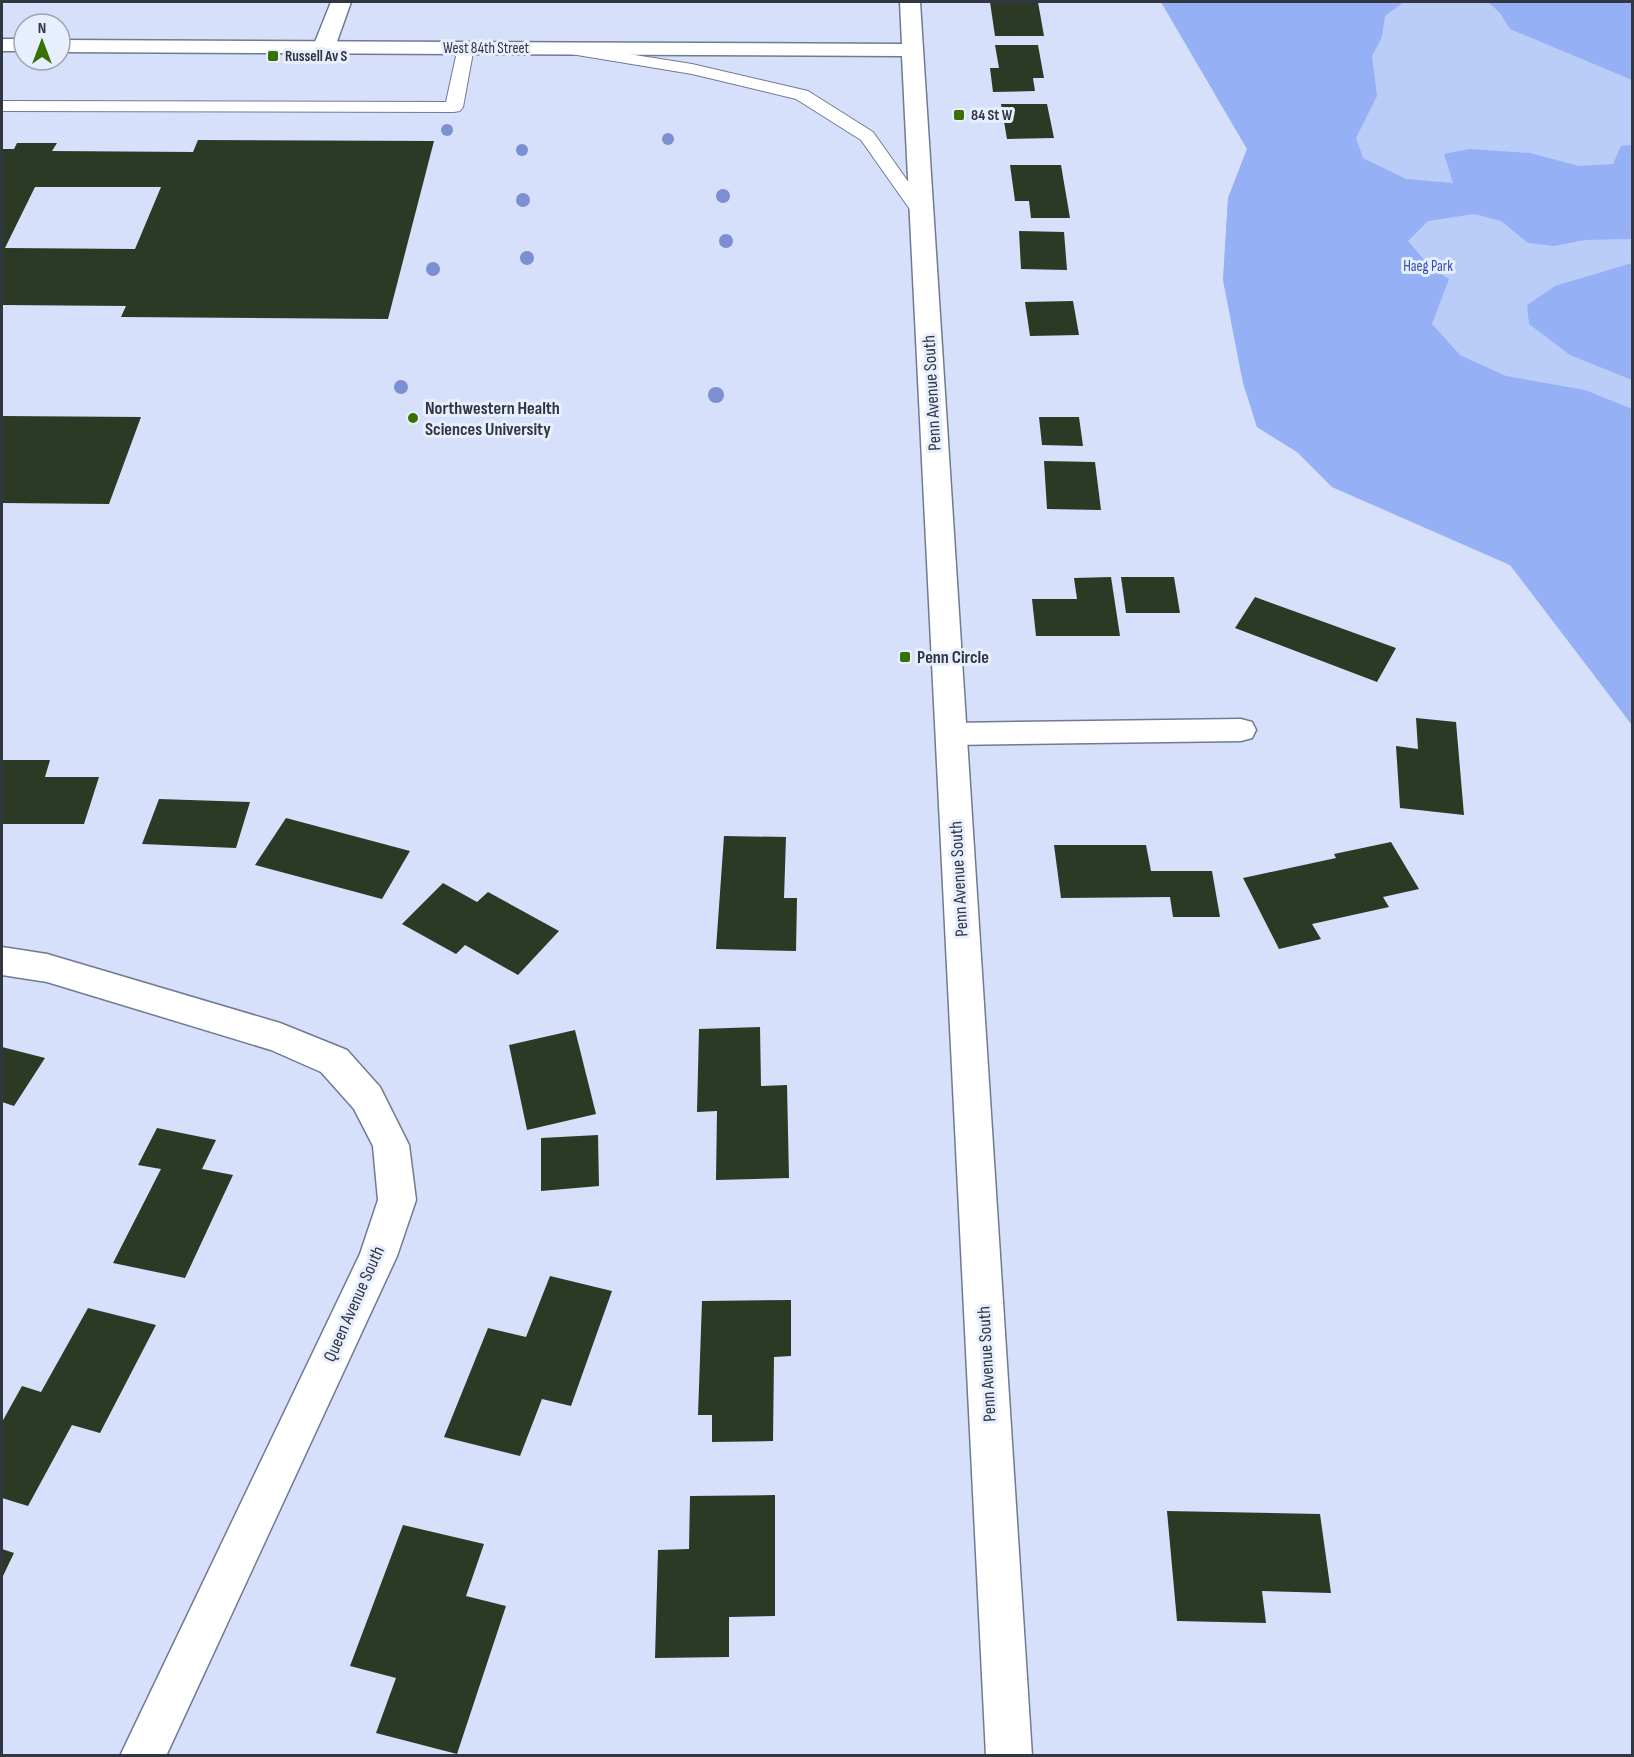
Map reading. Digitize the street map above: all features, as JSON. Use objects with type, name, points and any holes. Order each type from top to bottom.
[{"type":"street","points":[[324,47],[341,2]]},
{"type":"street","name":"Penn Avenue South","points":[[910,2],[1009,1755]]},
{"type":"street","name":"West 84th Street","points":[[72,46],[913,50]]},
{"type":"street","points":[[951,734],[1241,730]]},
{"type":"street","name":"Queen Avenue South","points":[[2,961],[47,968],[280,1038],[334,1061],[367,1098],[391,1145],[397,1200],[378,1256],[142,1755]]},
{"type":"lane","points":[[2,106],[454,106],[466,47]]},
{"type":"lane","points":[[556,48],[692,69],[802,95],[867,136],[922,214]]},
{"type":"green space","name":"Haeg Park","points":[[1161,2],[1632,2],[1632,725],[1510,565],[1332,487],[1297,452],[1257,427],[1243,383],[1223,280],[1228,198],[1247,149]]},
{"type":"shaded area","name":"Haeg Park","points":[[1161,2],[1404,2],[1385,16],[1382,37],[1372,56],[1377,96],[1356,138],[1363,158],[1406,179],[1453,183],[1444,154],[1469,149],[1530,153],[1579,166],[1613,164],[1621,146],[1632,145],[1632,239],[1585,240],[1554,246],[1528,243],[1501,221],[1474,214],[1428,221],[1408,241],[1431,268],[1449,279],[1432,324],[1460,355],[1506,376],[1585,390],[1632,409],[1632,725],[1510,565],[1332,487],[1297,452],[1257,427],[1243,383],[1223,280],[1228,198],[1247,149]]},
{"type":"shaded area","points":[[1488,2],[1632,2],[1632,80],[1510,29],[1500,13]]},
{"type":"shaded area","points":[[1632,263],[1632,380],[1570,355],[1529,324],[1527,305],[1555,286]]},
{"type":"building","points":[[990,2],[1038,2],[1044,36],[995,36]]},
{"type":"building","points":[[995,45],[1038,45],[1044,78],[1033,78],[1035,91],[993,92],[990,68],[999,68]]},
{"type":"building","points":[[1001,104],[1047,104],[1054,138],[1007,139]]},
{"type":"building","points":[[198,140],[434,141],[388,319],[121,317],[126,306],[2,305],[2,149],[14,149],[17,143],[57,143],[52,151],[193,152]],"holes":[[[35,187],[161,187],[135,249],[5,248]]]},
{"type":"building","points":[[1010,165],[1061,165],[1070,218],[1031,218],[1029,201],[1015,201]]},
{"type":"building","points":[[1019,231],[1064,232],[1067,270],[1021,269]]},
{"type":"building","points":[[1073,301],[1079,335],[1030,336],[1025,302]]},
{"type":"building","points":[[2,416],[141,417],[109,504],[2,503]]},
{"type":"building","points":[[1039,417],[1079,417],[1083,446],[1042,445]]},
{"type":"building","points":[[1044,461],[1095,462],[1101,510],[1047,509]]},
{"type":"building","points":[[1111,577],[1120,636],[1036,636],[1032,599],[1077,599],[1074,578]]},
{"type":"building","points":[[1121,577],[1174,577],[1180,613],[1126,613]]},
{"type":"building","points":[[1255,597],[1396,648],[1377,682],[1235,628]]},
{"type":"building","points":[[1416,718],[1456,722],[1464,815],[1400,808],[1396,746],[1418,749]]},
{"type":"building","points":[[2,760],[50,760],[45,777],[99,777],[84,824],[2,824]]},
{"type":"building","points":[[159,799],[250,802],[236,848],[142,844]]},
{"type":"building","points":[[286,818],[410,851],[382,899],[255,865]]},
{"type":"building","points":[[724,836],[786,837],[784,898],[797,898],[796,951],[716,949]]},
{"type":"building","points":[[1391,842],[1419,889],[1383,897],[1389,907],[1312,924],[1321,939],[1279,949],[1243,878],[1336,858],[1334,854]]},
{"type":"building","points":[[1054,845],[1146,845],[1151,871],[1212,871],[1220,917],[1173,917],[1170,897],[1061,898]]},
{"type":"building","points":[[443,883],[477,902],[488,892],[559,931],[518,975],[465,945],[456,954],[402,924]]},
{"type":"building","points":[[760,1027],[761,1086],[787,1085],[789,1178],[716,1180],[717,1111],[697,1112],[699,1029]]},
{"type":"building","points":[[575,1030],[596,1114],[527,1130],[509,1045]]},
{"type":"building","points":[[2,1047],[45,1058],[14,1106],[2,1102]]},
{"type":"building","points":[[157,1128],[216,1140],[202,1169],[233,1175],[185,1278],[113,1263],[161,1169],[138,1165]]},
{"type":"building","points":[[598,1135],[599,1186],[541,1191],[541,1138]]},
{"type":"building","points":[[550,1276],[612,1291],[571,1406],[542,1399],[520,1456],[444,1437],[488,1328],[526,1337]]},
{"type":"building","points":[[791,1300],[791,1356],[774,1357],[773,1441],[712,1442],[712,1415],[698,1415],[702,1301]]},
{"type":"building","points":[[88,1308],[156,1325],[100,1433],[72,1425],[28,1506],[2,1498],[2,1422],[22,1386],[41,1392]]},
{"type":"building","points":[[775,1495],[775,1616],[729,1617],[729,1657],[655,1658],[658,1550],[689,1549],[690,1496]]},
{"type":"building","points":[[1167,1511],[1320,1514],[1331,1593],[1262,1591],[1266,1623],[1177,1621]]},
{"type":"building","points":[[403,1525],[484,1544],[466,1596],[506,1606],[457,1754],[376,1733],[396,1678],[350,1666]]},
{"type":"building","points":[[2,1549],[14,1553],[2,1578]]},
{"type":"place","name":"Russell Av S","points":[[273,56]]},
{"type":"place","name":"84 St W","points":[[959,115]]},
{"type":"place","name":"Northwestern Health Sciences University","points":[[413,418]]},
{"type":"place","name":"Penn Circle","points":[[905,657]]}]
